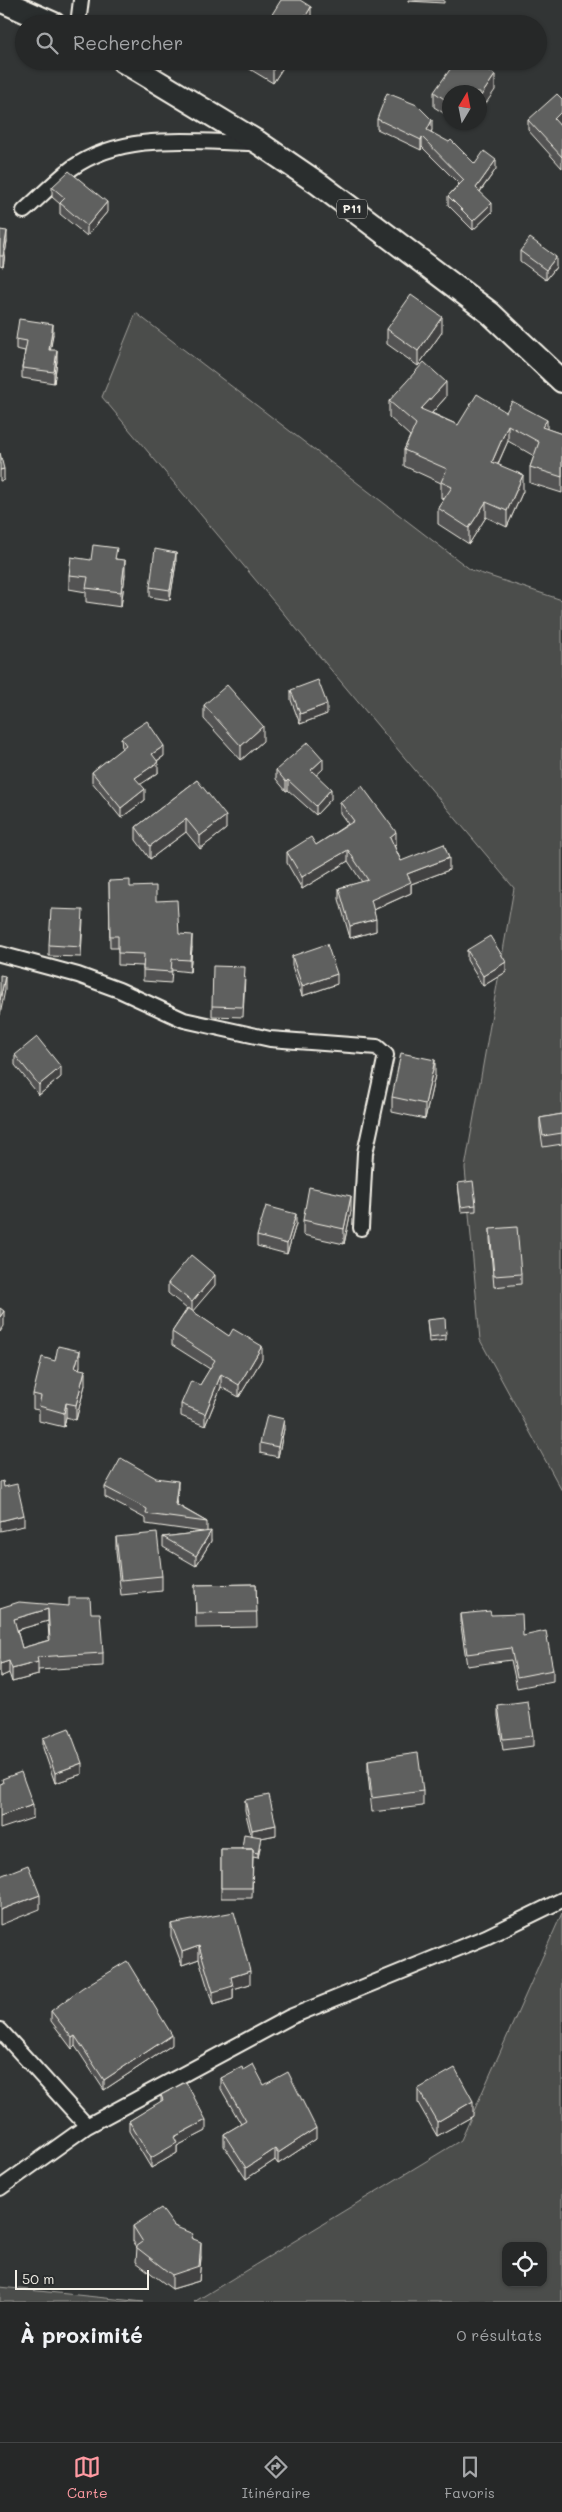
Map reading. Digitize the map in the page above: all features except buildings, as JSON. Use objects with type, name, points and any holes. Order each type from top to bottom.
[{"type":"main road","points":[[0,0],[34,15]]},
{"type":"main road","name":"P11","points":[[138,70],[260,143],[319,184],[490,313],[562,380]]},
{"type":"street","points":[[79,15],[81,0]]},
{"type":"street","points":[[24,212],[72,169],[94,156],[120,148],[144,141],[260,143]]},
{"type":"street","points":[[0,954],[78,975],[119,990],[184,1020],[270,1038],[377,1047],[386,1055],[366,1153],[361,1228]]},
{"type":"street","points":[[0,2188],[87,2126],[290,2017],[486,1937],[562,1900]]},
{"type":"street","points":[[0,2030],[87,2126]]},
{"type":"shaded area","points":[[136,313],[471,570],[562,600],[562,1491],[480,1340],[465,1168],[514,888],[102,397]]},
{"type":"shaded area","points":[[562,1913],[562,2302],[194,2302],[461,2140]]},
{"type":"shaded area","points":[[0,2287],[144,2302],[0,2302]]}]
